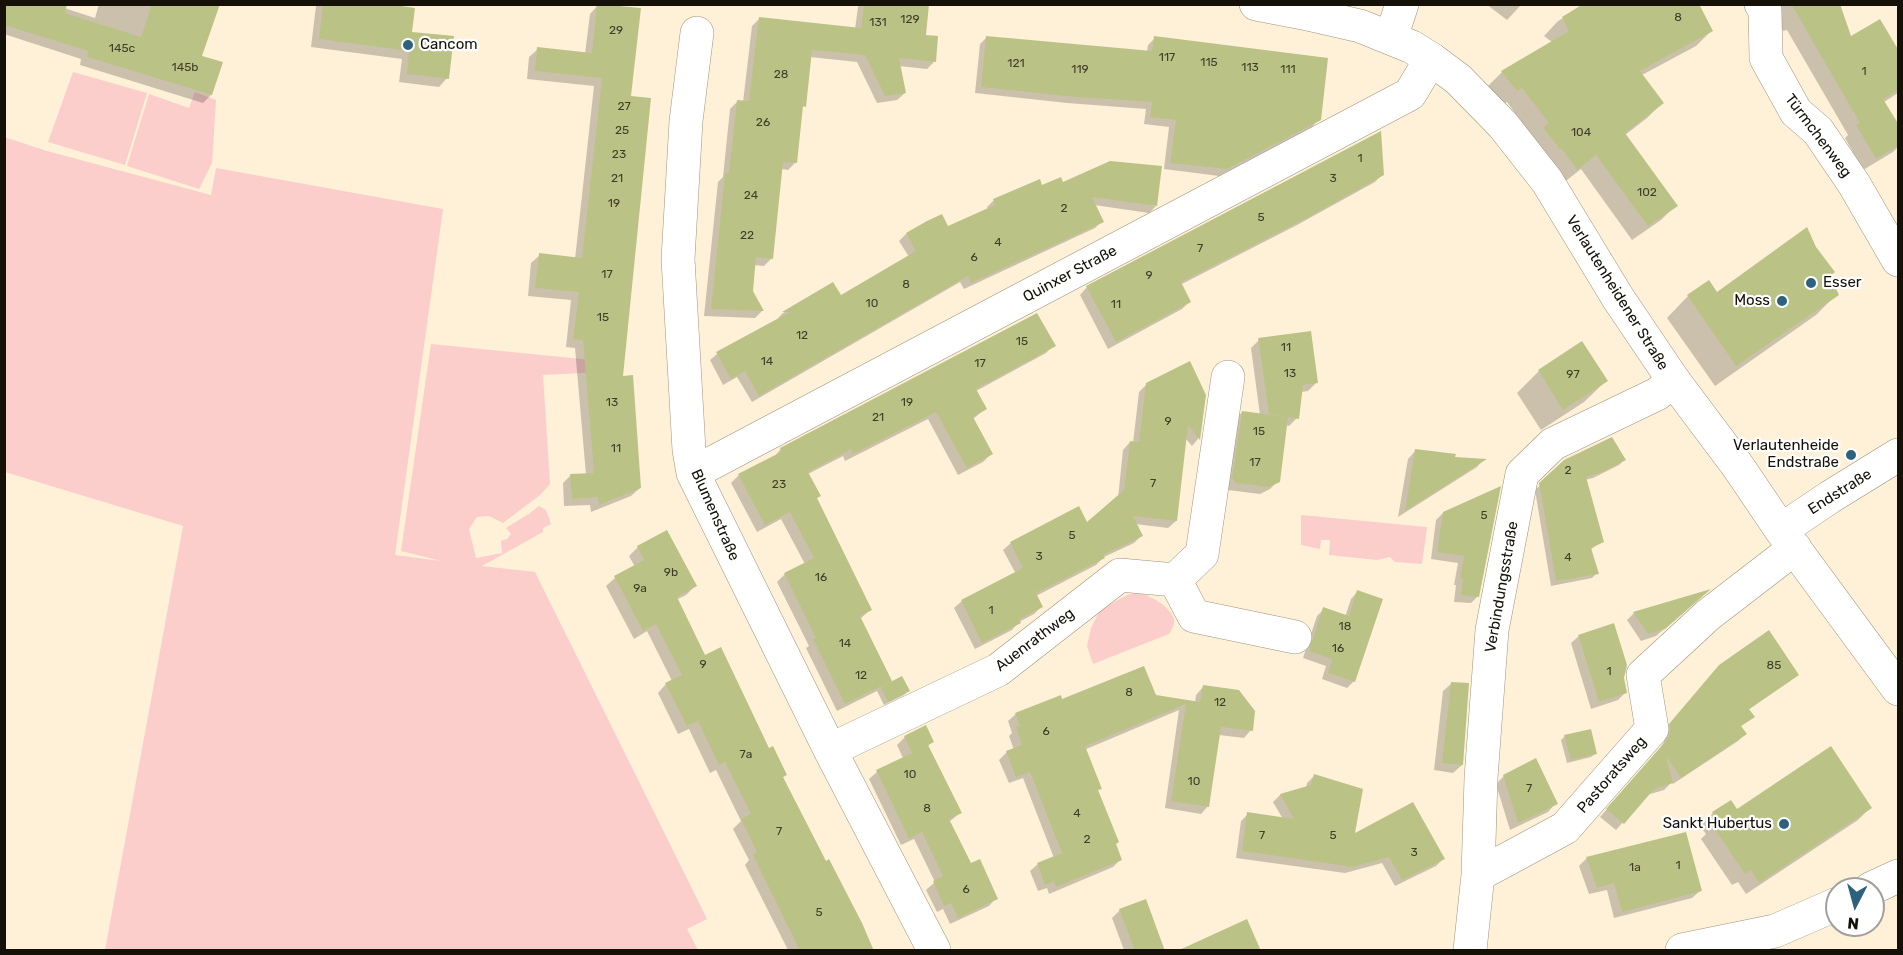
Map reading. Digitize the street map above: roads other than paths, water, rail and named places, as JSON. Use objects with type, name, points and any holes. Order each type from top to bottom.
[{"type":"street","name":"Verlautenheidener Straße","points":[[1256,4],[1360,26],[1391,38],[1431,59],[1458,79],[1503,125],[1547,181],[1618,298],[1674,381],[1899,689]]},
{"type":"street","points":[[1391,38],[1402,4]]},
{"type":"street","name":"Türmchenweg","points":[[1761,4],[1765,11],[1766,58],[1796,112],[1818,131],[1854,184],[1899,260]]},
{"type":"street","name":"Blumenstraße","points":[[697,33],[686,122],[678,259],[689,450],[693,473],[830,750],[934,951]]},
{"type":"street","name":"Quinxer Straße","points":[[693,473],[1410,94],[1431,59]]},
{"type":"street","points":[[1228,377],[1202,554],[1175,580],[1194,616],[1295,637]]},
{"type":"street","name":"Verbindungsstraße","points":[[1470,951],[1478,875],[1480,778],[1492,630],[1522,474],[1553,444],[1657,394],[1674,381]]},
{"type":"street","name":"Endstraße","points":[[1788,539],[1845,487],[1899,455]]},
{"type":"street","name":"Pastoratsweg","points":[[1478,875],[1565,828],[1652,729],[1643,675],[1708,615],[1771,565],[1788,539]]},
{"type":"street","name":"Auenrathweg","points":[[830,750],[998,670],[1120,575],[1175,580]]},
{"type":"street","points":[[1885,882],[1899,876]]},
{"type":"street","points":[[1682,951],[1775,931],[1825,909]]},
{"type":"place","name":"Cancom","points":[[408,45]]},
{"type":"place","name":"Esser","points":[[1811,283]]},
{"type":"place","name":"Moss","points":[[1782,301]]},
{"type":"place","name":"Verlautenheide Endstraße","points":[[1851,455]]},
{"type":"place","name":"Sankt Hubertus","points":[[1784,824]]}]
